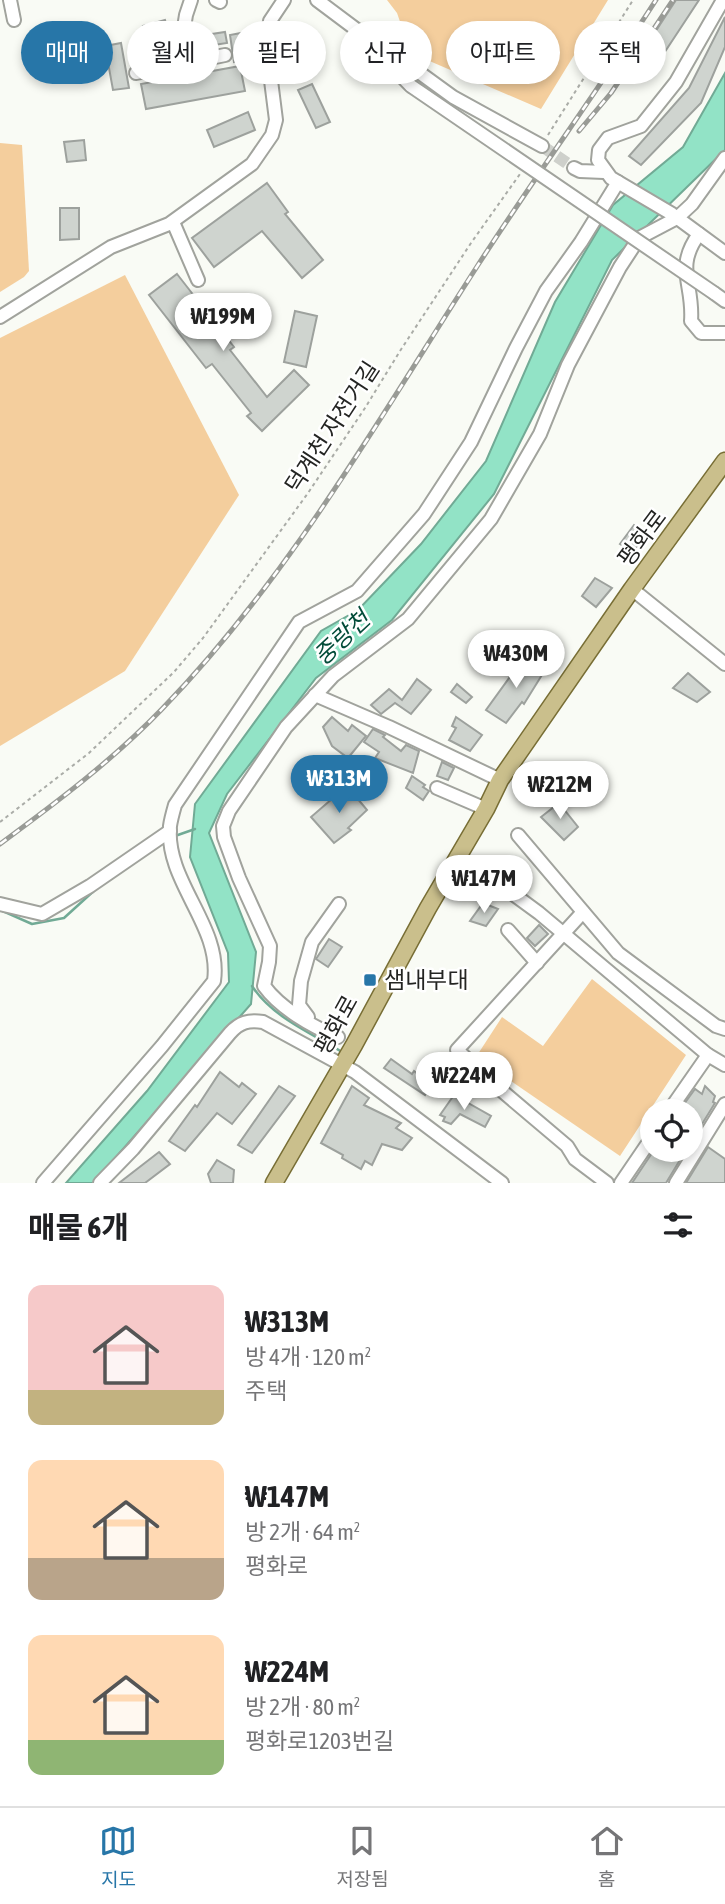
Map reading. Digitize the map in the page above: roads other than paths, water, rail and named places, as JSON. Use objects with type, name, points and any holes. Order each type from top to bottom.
[{"type":"main road","name":"평화로","points":[[274,1183],[500,780],[632,589],[725,461]]},
{"type":"street","points":[[10,0],[14,20]]},
{"type":"street","points":[[185,21],[191,0]]},
{"type":"street","points":[[0,317],[111,247],[173,222],[251,164],[272,135],[276,120],[267,49],[268,33],[270,21],[284,0]]},
{"type":"street","points":[[317,0],[346,21]]},
{"type":"street","points":[[723,0],[676,82],[641,126],[608,138],[599,150],[598,160],[604,172],[620,184],[674,216],[725,253]]},
{"type":"street","points":[[219,56],[225,55]]},
{"type":"street","points":[[432,81],[453,97],[541,146]]},
{"type":"street","points":[[409,84],[725,301]]},
{"type":"street","points":[[338,1037],[312,1024],[271,996],[264,986],[270,946],[239,878],[224,837],[223,826],[229,811],[286,727],[352,660],[408,619],[491,519],[540,434],[569,365],[620,267],[639,238],[692,204],[725,158]]},
{"type":"street","points":[[574,168],[580,171],[604,172]]},
{"type":"street","points":[[43,1183],[162,1046],[214,981],[216,970],[210,940],[178,872],[171,837],[175,805],[299,622],[358,591],[424,514],[471,442],[546,291],[620,184]]},
{"type":"street","points":[[173,222],[198,280]]},
{"type":"street","points":[[699,234],[691,245],[685,264],[692,304],[691,321],[701,333],[725,332]]},
{"type":"street","points":[[632,589],[725,664]]},
{"type":"street","points":[[315,695],[500,780]]},
{"type":"street","points":[[438,788],[486,809]]},
{"type":"street","points":[[518,835],[618,953],[716,1026],[725,1029]]},
{"type":"street","points":[[0,904],[42,914],[171,837]]},
{"type":"street","points":[[455,862],[479,869],[564,933],[708,1055],[724,1063]]},
{"type":"street","points":[[312,1024],[299,1005],[301,981],[312,942],[340,904]]},
{"type":"street","points":[[583,912],[457,1049],[567,1146],[575,1158],[607,1183]]},
{"type":"street","points":[[508,930],[537,963]]},
{"type":"street","points":[[100,1183],[238,1024],[250,1020],[263,1022],[345,1058],[355,1072],[502,1183]]},
{"type":"street","points":[[677,1099],[708,1055]]},
{"type":"street","points":[[676,1183],[725,1104]]},
{"type":"street","points":[[621,1183],[640,1155]]},
{"type":"water","name":"중랑천","points":[[725,73],[725,150],[612,260],[494,494],[392,620],[316,678],[227,794],[209,833],[256,952],[251,1004],[93,1183],[66,1183],[147,1091],[229,982],[228,953],[190,857],[195,804],[321,631],[358,610],[421,544],[486,461],[555,302],[613,205],[683,147]]},
{"type":"waterway","points":[[175,836],[195,829]]},
{"type":"waterway","points":[[0,910],[32,924],[64,918],[97,888]]},
{"type":"waterway","points":[[252,986],[270,1007],[342,1052]]},
{"type":"tunnel","points":[[542,146],[574,168]]},
{"type":"railway","points":[[0,844],[84,780],[143,728],[208,659],[251,606],[331,495],[500,231],[656,0]]},
{"type":"railway","points":[[579,131],[611,93],[673,0]]},
{"type":"place","name":"샘내부대","points":[[370,980]]}]
